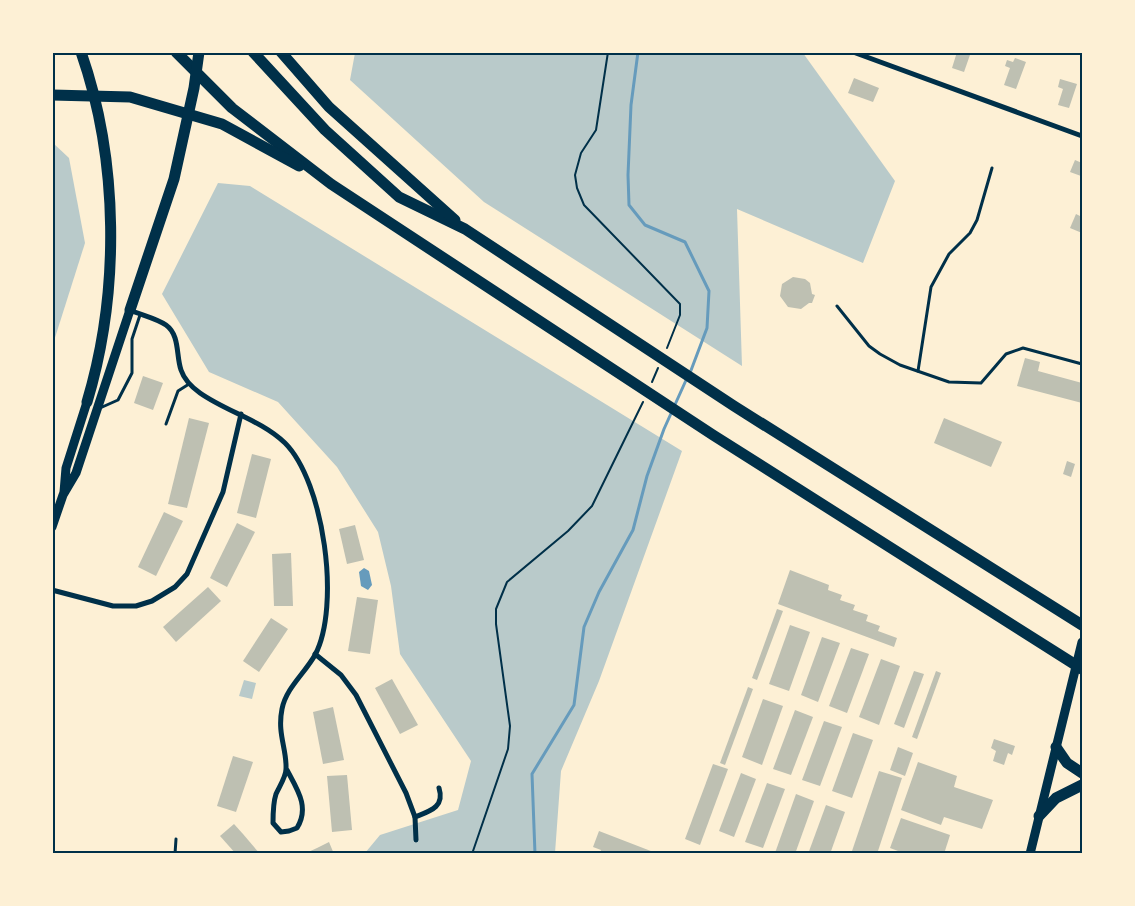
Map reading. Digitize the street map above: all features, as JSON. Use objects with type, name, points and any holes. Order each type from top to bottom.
[{"type":"highway","points":[[176,52],[232,108],[331,184],[713,435],[1082,669]]},
{"type":"highway","points":[[135,312],[174,179],[194,88],[199,52]]},
{"type":"highway","points":[[254,52],[325,130],[399,197],[465,229],[645,349],[1082,625]]},
{"type":"highway","points":[[281,52],[329,107],[465,229]]},
{"type":"highway","points":[[82,54],[104,146],[110,208],[111,260],[105,316],[94,378],[87,402]]},
{"type":"highway","points":[[52,95],[130,97],[222,124],[331,184]]},
{"type":"highway","points":[[1056,747],[1067,763],[1082,773]]},
{"type":"highway","points":[[1039,816],[1056,798],[1082,785]]},
{"type":"main road","points":[[63,494],[76,473],[97,409],[135,312]]},
{"type":"main road","points":[[52,527],[63,494],[66,468],[87,402]]},
{"type":"main road","points":[[1030,854],[1082,642]]},
{"type":"street","points":[[853,52],[1082,136]]},
{"type":"street","points":[[135,312],[166,325],[173,333],[181,371],[189,384],[201,394],[241,414],[285,442],[298,458],[308,476],[321,530],[329,580],[328,610],[315,654],[298,677],[282,708],[280,735],[287,770],[299,790],[303,810],[297,828],[280,832],[273,824],[273,804],[287,770]]},
{"type":"street","points":[[52,590],[113,606],[136,606],[152,601],[175,587],[187,574],[223,492],[241,414]]},
{"type":"street","points":[[315,654],[340,675],[356,695],[406,793],[415,817],[416,840]]},
{"type":"street","points":[[415,817],[439,805],[441,800],[440,788]]},
{"type":"lane","points":[[918,371],[931,287],[949,254],[970,232],[977,220],[992,168]]},
{"type":"lane","points":[[837,306],[869,346],[880,354],[949,382],[982,383],[1006,354],[1023,348],[1082,364]]},
{"type":"lane","points":[[97,409],[118,400],[132,373],[132,339],[135,312]]},
{"type":"lane","points":[[166,424],[178,391],[189,384]]},
{"type":"lane","points":[[175,854],[176,839]]},
{"type":"path","points":[[608,52],[596,130],[581,153],[575,175],[577,188],[584,206],[680,304],[680,314],[664,356]]},
{"type":"path","points":[[651,383],[660,364]]},
{"type":"path","points":[[472,854],[508,749],[510,726],[496,624],[496,609],[500,596],[507,582],[568,531],[592,506],[643,401]]},
{"type":"shaded area","points":[[355,53],[803,53],[895,181],[863,263],[737,209],[742,366],[484,202],[350,80]]},
{"type":"shaded area","points":[[53,143],[69,158],[85,243],[53,344]]},
{"type":"shaded area","points":[[218,183],[250,186],[682,451],[599,681],[561,771],[555,853],[365,853],[380,835],[458,810],[471,761],[400,654],[391,586],[378,532],[337,467],[278,402],[209,372],[162,294]]},
{"type":"shaded area","points":[[244,680],[256,683],[252,699],[239,696]]},
{"type":"water","points":[[364,568],[369,571],[372,585],[368,590],[361,586],[359,572]]},
{"type":"building","points":[[957,52],[971,52],[964,72],[952,68]]},
{"type":"building","points":[[1015,58],[1026,62],[1016,89],[1004,85],[1010,68],[1005,66],[1007,60],[1013,62]]},
{"type":"building","points":[[854,78],[879,88],[873,102],[848,93]]},
{"type":"building","points":[[1060,79],[1077,84],[1069,108],[1058,105],[1063,89],[1058,87]]},
{"type":"building","points":[[1075,160],[1082,163],[1081,176],[1070,172]]},
{"type":"building","points":[[1076,214],[1082,217],[1082,233],[1070,228]]},
{"type":"building","points":[[793,277],[805,279],[810,283],[812,294],[815,295],[812,303],[801,309],[788,307],[780,296],[782,284]]},
{"type":"building","points":[[1025,358],[1040,362],[1038,371],[1082,383],[1082,403],[1017,386]]},
{"type":"building","points":[[143,376],[163,383],[153,410],[134,403]]},
{"type":"building","points":[[189,418],[209,423],[187,508],[168,504]]},
{"type":"building","points":[[944,418],[1002,442],[991,467],[934,443]]},
{"type":"building","points":[[252,454],[271,459],[256,518],[237,513]]},
{"type":"building","points":[[1067,461],[1075,464],[1071,477],[1063,474]]},
{"type":"building","points":[[164,512],[183,521],[156,576],[138,567]]},
{"type":"building","points":[[237,523],[255,532],[227,587],[210,578]]},
{"type":"building","points":[[355,525],[364,560],[347,564],[339,529]]},
{"type":"building","points":[[291,553],[293,606],[274,606],[272,554]]},
{"type":"building","points":[[790,570],[829,585],[828,590],[842,595],[840,600],[855,605],[853,610],[868,615],[866,621],[880,626],[878,631],[897,638],[894,647],[778,604]]},
{"type":"building","points":[[208,587],[221,601],[176,642],[163,627]]},
{"type":"building","points":[[357,597],[378,600],[370,654],[348,651]]},
{"type":"building","points":[[777,609],[783,611],[757,680],[752,678]]},
{"type":"building","points":[[271,618],[288,629],[259,672],[243,661]]},
{"type":"building","points":[[790,625],[810,632],[789,691],[769,684]]},
{"type":"building","points":[[822,637],[840,643],[818,702],[801,695]]},
{"type":"building","points":[[851,648],[869,654],[847,713],[829,706]]},
{"type":"building","points":[[881,659],[900,666],[879,725],[859,717]]},
{"type":"building","points":[[914,671],[924,674],[904,728],[894,724]]},
{"type":"building","points":[[936,671],[941,673],[917,739],[912,737]]},
{"type":"building","points":[[392,679],[418,725],[400,734],[375,688]]},
{"type":"building","points":[[748,687],[753,689],[725,765],[720,763]]},
{"type":"building","points":[[763,699],[783,706],[762,765],[742,757]]},
{"type":"building","points":[[333,707],[344,760],[323,764],[313,712]]},
{"type":"building","points":[[795,710],[813,717],[791,775],[773,769]]},
{"type":"building","points":[[824,721],[842,727],[820,786],[802,780]]},
{"type":"building","points":[[853,733],[873,740],[852,798],[832,791]]},
{"type":"building","points":[[994,739],[1015,746],[1012,755],[1008,753],[1004,765],[993,761],[996,751],[991,748]]},
{"type":"building","points":[[898,747],[913,753],[905,776],[890,770]]},
{"type":"building","points":[[233,756],[253,762],[236,812],[217,806]]},
{"type":"building","points":[[918,762],[957,776],[954,787],[993,800],[982,829],[944,817],[941,825],[901,810]]},
{"type":"building","points":[[713,764],[728,769],[700,845],[685,839]]},
{"type":"building","points":[[879,771],[902,778],[877,854],[851,854]]},
{"type":"building","points":[[741,773],[756,779],[734,837],[719,831]]},
{"type":"building","points":[[347,775],[352,830],[332,832],[327,776]]},
{"type":"building","points":[[767,783],[785,789],[763,848],[745,842]]},
{"type":"building","points":[[796,794],[814,801],[795,854],[777,854],[775,853]]},
{"type":"building","points":[[826,805],[845,812],[830,854],[808,854]]},
{"type":"building","points":[[901,818],[950,835],[944,854],[906,854],[890,848]]},
{"type":"building","points":[[234,824],[260,854],[236,854],[220,836]]},
{"type":"building","points":[[599,831],[656,854],[600,854],[601,850],[593,847]]},
{"type":"building","points":[[329,842],[334,854],[304,854],[317,848]]},
{"type":"waterway","points":[[638,52],[631,105],[628,175],[629,205],[645,225],[685,242],[709,291],[707,328],[690,373]]},
{"type":"waterway","points":[[535,854],[532,774],[574,705],[584,627],[599,592],[633,530],[647,476],[664,429],[687,378]]}]
